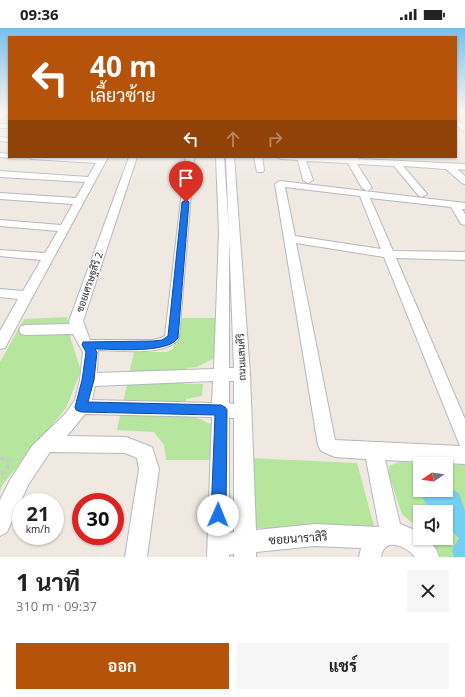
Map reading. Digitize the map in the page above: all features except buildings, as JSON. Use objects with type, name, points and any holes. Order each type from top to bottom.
[{"type":"street","points":[[0,342],[103,159],[68,158]]},
{"type":"street","name":"ซอยเศรษฐสิริ 2","points":[[0,525],[13,492],[39,452],[62,430],[81,407],[88,380],[91,352],[81,338],[76,321],[133,158]]},
{"type":"street","points":[[87,345],[153,345],[165,343],[172,338],[190,158]]},
{"type":"street","name":"ถนนแสนศิริ","points":[[220,158],[229,216]]},
{"type":"street","name":"ถนนแสนศิริ","points":[[218,551],[222,374],[230,272],[230,158]]},
{"type":"street","points":[[258,158],[260,170]]},
{"type":"street","points":[[308,180],[302,158],[353,159],[465,167]]},
{"type":"street","points":[[415,158],[421,165]]},
{"type":"street","points":[[441,158],[447,166],[465,180]]},
{"type":"street","points":[[353,159],[388,254],[465,440]]},
{"type":"street","points":[[396,163],[422,194]]},
{"type":"street","points":[[0,174],[91,180]]},
{"type":"street","points":[[465,222],[460,206],[366,191],[280,184],[327,445],[335,449],[465,455]]},
{"type":"street","points":[[0,196],[79,201]]},
{"type":"street","points":[[0,223],[64,228]]},
{"type":"street","points":[[290,239],[388,254],[465,256]]},
{"type":"street","points":[[0,253],[48,257]]},
{"type":"street","name":"ถนนแสนศิริ","points":[[230,272],[242,374],[245,550]]},
{"type":"street","points":[[0,293],[27,296]]},
{"type":"street","points":[[26,330],[79,329]]},
{"type":"street","points":[[88,380],[242,374]]},
{"type":"street","points":[[81,407],[243,411]]},
{"type":"street","points":[[46,444],[126,445],[145,453],[149,469],[136,557]]},
{"type":"street","points":[[374,451],[379,543]]},
{"type":"street","name":"ซอยนาราสิริ","points":[[218,551],[245,550],[315,535],[379,543],[404,535],[422,548],[428,557]]},
{"type":"path","points":[[0,458],[9,459],[8,467],[0,476]]},
{"type":"green space","points":[[67,317],[71,340],[81,371],[66,408],[3,484],[0,491],[0,362],[24,319]]},
{"type":"green space","points":[[182,318],[216,318],[215,358],[197,367],[187,368],[184,384],[203,384],[202,396],[186,399],[183,414],[200,419],[212,425],[210,460],[166,460],[164,445],[154,432],[117,430],[134,352],[167,352],[173,349]]},
{"type":"green space","points":[[250,458],[357,463],[374,526],[362,529],[254,528]]},
{"type":"green space","points":[[399,462],[413,463],[413,497],[453,497],[453,464],[465,465],[465,557],[440,557],[438,551],[433,545],[453,545],[453,505],[413,505],[413,524],[402,514],[389,475],[389,466]]},
{"type":"water","points":[[453,490],[459,493],[465,511],[465,557],[454,557],[452,550],[459,538],[453,532],[453,505],[427,505],[422,497],[453,497]]},
{"type":"route","points":[[186,202],[172,338],[165,343],[153,345],[87,345],[91,352],[88,380],[81,407],[221,410],[218,515]]}]
